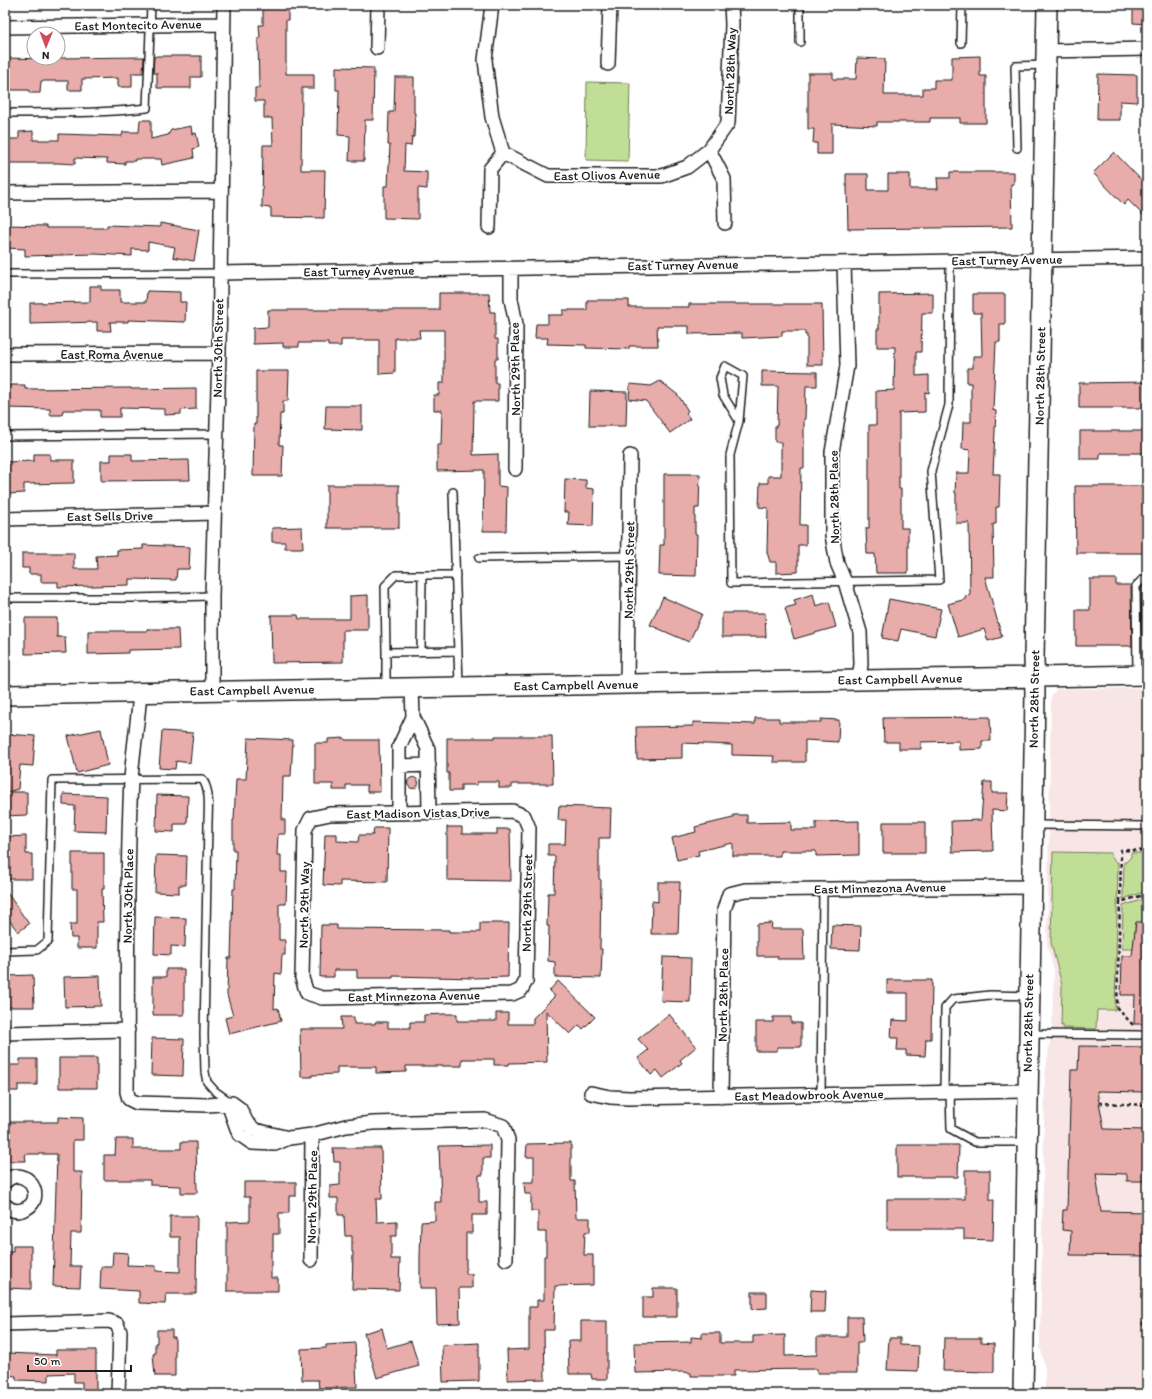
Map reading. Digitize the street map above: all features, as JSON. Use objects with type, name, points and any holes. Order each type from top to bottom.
[{"type":"street","name":"North 30th Street","points":[[212,691],[212,596],[219,353],[220,191],[224,5]]},
{"type":"street","points":[[377,48],[378,5]]},
{"type":"street","points":[[488,227],[490,170],[503,153],[492,117],[485,60],[492,5]]},
{"type":"street","points":[[608,64],[610,5]]},
{"type":"street","name":"North 28th Way","points":[[709,150],[728,123],[732,24],[731,5]]},
{"type":"street","name":"North 28th Street","points":[[1023,1394],[1046,5]]},
{"type":"street","name":"East Montecito Avenue","points":[[5,27],[223,24]]},
{"type":"street","points":[[1046,58],[1147,49]]},
{"type":"street","points":[[709,150],[724,179],[725,224]]},
{"type":"street","name":"East Olivos Avenue","points":[[503,153],[548,176],[662,176],[687,166],[709,150]]},
{"type":"street","points":[[5,193],[220,191]]},
{"type":"street","name":"East Turney Avenue","points":[[219,272],[511,269],[1147,258]]},
{"type":"street","name":"North 28th Place","points":[[844,263],[847,366],[832,452],[832,535],[837,563],[845,582],[860,632],[860,680]]},
{"type":"street","name":"North 29th Place","points":[[511,269],[511,299],[516,324],[515,469]]},
{"type":"street","name":"East Roma Avenue","points":[[5,354],[219,353]]},
{"type":"street","name":"North 29th Street","points":[[627,684],[630,456]]},
{"type":"street","name":"East Sells Drive","points":[[5,519],[214,513]]},
{"type":"street","name":"East Campbell Avenue","points":[[5,695],[1142,675]]},
{"type":"street","points":[[412,688],[413,717],[428,749],[429,813]]},
{"type":"street","name":"North 30th Place","points":[[140,692],[139,716],[133,749],[128,864],[127,1092],[129,1099],[137,1103],[208,1105],[232,1103]]},
{"type":"street","points":[[399,813],[399,747],[413,717]]},
{"type":"street","points":[[400,766],[428,765]]},
{"type":"street","name":"East Madison Vistas Drive","points":[[311,818],[330,814],[512,811],[524,816]]},
{"type":"street","name":"North 29th Street","points":[[521,990],[526,981],[529,828],[524,816]]},
{"type":"street","name":"North 29th Way","points":[[307,992],[302,978],[305,830],[311,818]]},
{"type":"street","name":"East Minnezona Avenue","points":[[729,894],[745,890],[1031,887]]},
{"type":"street","name":"North 28th Place","points":[[721,1097],[724,910],[729,894]]},
{"type":"street","name":"East Minnezona Avenue","points":[[307,992],[322,998],[512,994],[521,990]]},
{"type":"street","points":[[5,1033],[128,1030]]},
{"type":"street","name":"East Meadowbrook Avenue","points":[[591,1093],[610,1097],[629,1098],[821,1096],[947,1092],[1027,1092]]},
{"type":"street","points":[[232,1103],[240,1109],[247,1123],[255,1130],[289,1138],[312,1135],[346,1126],[373,1123],[485,1120],[503,1126],[508,1140],[506,1259]]},
{"type":"street","name":"North 29th Place","points":[[311,1260],[312,1135]]},
{"type":"street","points":[[5,1182],[13,1177],[24,1178],[33,1185],[35,1196],[33,1202],[25,1210],[13,1210],[5,1205]]},
{"type":"street","points":[[5,1324],[108,1321],[117,1324],[120,1332],[118,1394]]},
{"type":"lane","points":[[5,113],[84,112],[147,108],[151,5]]},
{"type":"lane","points":[[800,5],[800,42]]},
{"type":"lane","points":[[961,43],[962,5]]},
{"type":"lane","points":[[1017,148],[1015,66],[1046,58]]},
{"type":"lane","points":[[739,421],[723,395],[720,378],[725,366],[742,376],[739,421],[730,455],[731,584],[939,580],[931,471],[949,404],[950,261]]},
{"type":"lane","points":[[5,274],[219,272]]},
{"type":"lane","points":[[5,436],[216,434]]},
{"type":"lane","points":[[453,492],[460,687]]},
{"type":"lane","points":[[479,558],[628,556]]},
{"type":"lane","points":[[386,688],[385,586],[396,575],[456,576]]},
{"type":"lane","points":[[421,652],[422,575]]},
{"type":"lane","points":[[1142,675],[1136,586],[1142,580],[1147,580]]},
{"type":"lane","points":[[5,598],[132,598],[212,596]]},
{"type":"lane","points":[[386,652],[458,651]]},
{"type":"lane","points":[[5,951],[37,950],[48,941],[52,780],[200,778],[203,780],[206,785],[208,795],[204,1011],[205,1072],[207,1082],[232,1103]]},
{"type":"lane","points":[[1032,825],[1147,826]]},
{"type":"lane","points":[[821,1096],[823,889]]},
{"type":"lane","points":[[1028,1142],[975,1142],[951,1129],[947,1092],[945,1008],[953,999],[990,995],[1029,996]]},
{"type":"lane","points":[[1028,1034],[1140,1035]]},
{"type":"path","points":[[1140,1025],[1133,1025],[1117,1008],[1121,850],[1147,851]]},
{"type":"path","points":[[1120,902],[1147,894]]},
{"type":"path","points":[[1099,1103],[1147,1105]]},
{"type":"path","points":[[1142,1325],[1147,1321]]},
{"type":"shaded area","points":[[1147,688],[1147,1394],[1045,1394],[1045,1369],[1040,1345],[1045,1075],[1052,1028],[1054,971],[1047,944],[1051,696],[1057,689]]},
{"type":"green space","points":[[587,82],[630,83],[628,161],[586,160]]},
{"type":"green space","points":[[1053,852],[1111,853],[1111,856],[1115,862],[1118,862],[1115,1010],[1097,1010],[1096,1029],[1063,1028],[1063,1025],[1061,1026],[1062,985],[1051,943]]},
{"type":"green space","points":[[1131,853],[1147,853],[1147,891],[1123,899],[1124,862],[1131,857]]},
{"type":"green space","points":[[1147,898],[1147,922],[1135,926],[1134,946],[1132,949],[1122,949],[1123,906]]},
{"type":"building","points":[[263,5],[288,5],[288,20],[286,20],[286,74],[314,74],[314,88],[302,88],[301,170],[325,170],[324,218],[271,217],[271,208],[262,207],[263,145],[273,145],[272,118],[264,118],[264,101],[255,101],[255,88],[259,88],[258,38],[260,38],[259,25],[263,25]]},
{"type":"building","points":[[1133,5],[1147,5],[1147,24],[1133,23]]},
{"type":"building","points":[[201,56],[201,77],[191,77],[191,88],[157,88],[157,73],[153,73],[154,57]]},
{"type":"building","points":[[980,56],[980,76],[986,76],[986,123],[960,123],[960,118],[930,118],[930,122],[877,122],[877,126],[832,124],[832,154],[817,154],[817,143],[813,143],[814,129],[808,129],[808,73],[833,73],[833,79],[856,79],[857,58],[885,59],[884,95],[923,95],[923,88],[934,88],[934,80],[952,80],[952,57]]},
{"type":"building","points":[[144,57],[143,73],[132,73],[132,87],[118,87],[118,78],[82,79],[82,90],[68,90],[68,81],[41,81],[40,93],[29,93],[29,90],[10,90],[10,79],[5,79],[5,58],[26,58],[26,66],[66,66],[66,58]]},
{"type":"building","points":[[336,67],[374,68],[373,120],[365,120],[364,161],[349,161],[350,136],[338,135],[339,90],[336,90]]},
{"type":"building","points":[[1098,74],[1137,75],[1137,102],[1120,101],[1120,120],[1097,120]]},
{"type":"building","points":[[395,77],[414,77],[414,137],[412,137],[411,146],[405,145],[404,171],[427,172],[427,189],[418,188],[418,219],[384,218],[384,186],[388,186],[390,145],[388,145],[389,112],[394,112]]},
{"type":"building","points":[[140,120],[151,120],[151,139],[168,135],[171,130],[191,126],[192,134],[196,133],[199,147],[193,149],[194,158],[162,165],[161,159],[135,159],[135,161],[125,161],[125,164],[107,163],[107,159],[75,158],[75,164],[7,163],[7,139],[19,139],[19,132],[33,131],[33,140],[59,140],[59,134],[122,136],[123,132],[139,132]]},
{"type":"building","points":[[1114,152],[1147,186],[1147,219],[1128,200],[1124,205],[1093,173]]},
{"type":"building","points":[[950,172],[1014,172],[1014,184],[1011,184],[1012,227],[848,229],[846,174],[868,174],[868,190],[888,190],[888,174],[910,174],[910,189],[938,189],[937,178],[950,178]]},
{"type":"building","points":[[160,223],[199,230],[194,261],[173,257],[175,247],[148,242],[148,250],[132,249],[132,256],[95,254],[25,256],[25,249],[6,248],[7,225],[46,226],[46,228],[107,228],[107,225],[160,227]]},
{"type":"building","points":[[90,286],[101,286],[101,290],[120,290],[120,302],[146,302],[147,291],[180,292],[180,302],[186,302],[185,322],[128,320],[128,322],[110,322],[111,331],[97,331],[97,322],[30,324],[30,303],[90,302]]},
{"type":"building","points":[[439,293],[489,293],[490,312],[495,312],[495,339],[498,339],[498,359],[495,359],[495,383],[498,383],[498,401],[474,401],[473,455],[498,454],[498,486],[507,487],[506,531],[483,531],[484,470],[437,471],[437,445],[441,445],[442,410],[434,410],[434,395],[439,395],[439,383],[444,383],[444,330],[419,330],[420,338],[395,338],[395,373],[379,374],[379,340],[341,340],[341,346],[328,346],[328,343],[299,343],[299,347],[283,347],[283,343],[253,344],[253,328],[268,327],[268,310],[439,310]]},
{"type":"building","points":[[933,293],[933,313],[922,313],[921,352],[916,352],[916,376],[929,375],[929,393],[925,392],[925,412],[899,413],[899,489],[901,489],[901,528],[908,528],[908,573],[876,573],[875,554],[867,554],[866,528],[869,528],[869,425],[876,425],[876,391],[894,390],[895,347],[877,347],[877,329],[879,329],[879,294]]},
{"type":"building","points":[[973,294],[1005,294],[1005,324],[1000,324],[1000,342],[996,342],[993,410],[996,411],[993,474],[1000,474],[999,507],[996,507],[996,524],[993,524],[994,577],[985,577],[1002,637],[988,641],[984,629],[958,637],[948,604],[966,599],[965,596],[970,595],[969,523],[956,523],[955,493],[956,473],[969,473],[970,450],[962,449],[963,422],[971,422],[971,383],[967,383],[967,368],[973,368],[973,356],[982,356],[981,313],[973,313]]},
{"type":"building","points":[[587,300],[629,300],[629,307],[689,307],[689,304],[822,304],[823,365],[807,365],[807,335],[805,335],[805,331],[782,331],[782,336],[742,338],[742,333],[689,334],[689,326],[657,326],[658,346],[629,346],[629,349],[586,348],[586,345],[547,344],[548,338],[535,338],[536,324],[548,324],[548,315],[563,315],[563,310],[587,310]]},
{"type":"building","points":[[256,371],[289,371],[288,401],[283,401],[283,414],[280,414],[279,445],[283,445],[282,476],[253,476],[254,424],[256,424]]},
{"type":"building","points":[[762,371],[817,372],[817,386],[806,386],[804,468],[801,468],[800,525],[806,525],[806,545],[798,545],[798,572],[776,573],[776,562],[770,562],[767,552],[768,508],[759,507],[760,483],[768,483],[768,476],[781,476],[781,442],[775,442],[778,386],[762,386]]},
{"type":"building","points":[[660,381],[678,395],[688,411],[686,413],[690,419],[670,433],[646,401],[629,399],[630,384],[651,386]]},
{"type":"building","points":[[1147,382],[1147,408],[1079,408],[1079,383]]},
{"type":"building","points":[[5,385],[25,385],[25,389],[196,388],[196,409],[181,410],[181,414],[165,415],[165,409],[120,408],[120,417],[100,417],[100,410],[63,410],[62,415],[50,415],[50,409],[5,408]]},
{"type":"building","points":[[590,391],[627,392],[626,426],[589,426]]},
{"type":"building","points":[[326,406],[362,406],[362,430],[325,429]]},
{"type":"building","points":[[1080,431],[1147,431],[1147,453],[1100,453],[1100,459],[1080,459]]},
{"type":"building","points":[[34,454],[50,454],[50,460],[74,460],[74,483],[24,484],[24,493],[8,494],[8,483],[5,483],[5,462],[34,461]]},
{"type":"building","points":[[111,454],[132,454],[132,461],[189,460],[190,480],[101,481],[101,461],[111,461]]},
{"type":"building","points":[[664,474],[700,474],[699,508],[695,508],[695,534],[697,534],[696,576],[659,575],[660,545],[664,545]]},
{"type":"building","points":[[565,479],[586,480],[586,488],[594,489],[593,526],[568,525],[569,512],[564,512]]},
{"type":"building","points":[[327,485],[399,485],[399,528],[327,528]]},
{"type":"building","points":[[1075,486],[1147,486],[1147,553],[1076,553]]},
{"type":"building","points":[[302,527],[303,548],[285,548],[285,542],[272,542],[272,528]]},
{"type":"building","points":[[143,545],[190,547],[189,569],[177,569],[176,580],[129,579],[129,585],[58,587],[58,582],[41,582],[41,574],[29,574],[29,568],[22,568],[22,553],[74,553],[74,569],[97,569],[96,556],[117,555],[117,550],[143,549]]},
{"type":"building","points":[[1090,579],[1116,579],[1116,585],[1131,585],[1132,646],[1076,646],[1076,610],[1090,610]]},
{"type":"building","points":[[1144,585],[1147,585],[1147,635],[1142,635],[1141,588]]},
{"type":"building","points":[[813,594],[816,606],[829,602],[836,627],[794,639],[785,608],[796,605],[794,600]]},
{"type":"building","points":[[368,595],[368,630],[343,630],[343,662],[272,663],[271,615],[298,615],[299,619],[350,619],[350,596]]},
{"type":"building","points":[[663,597],[702,614],[689,642],[650,625]]},
{"type":"building","points":[[889,599],[941,609],[935,636],[901,629],[898,641],[882,638]]},
{"type":"building","points":[[722,613],[765,613],[766,637],[722,637]]},
{"type":"building","points":[[25,618],[57,618],[57,637],[65,637],[66,653],[25,654]]},
{"type":"building","points":[[147,629],[178,629],[179,649],[128,650],[128,653],[88,654],[88,631],[147,631]]},
{"type":"building","points":[[990,717],[991,741],[982,741],[982,749],[959,750],[959,741],[921,742],[921,749],[899,749],[899,742],[884,742],[883,718]]},
{"type":"building","points":[[755,718],[779,718],[779,722],[821,722],[821,719],[839,720],[838,742],[805,740],[805,762],[773,762],[774,756],[732,755],[732,745],[682,743],[682,758],[637,759],[636,727],[693,726],[693,722],[755,724]]},
{"type":"building","points":[[101,729],[108,765],[77,773],[68,736]]},
{"type":"building","points":[[162,731],[193,733],[190,763],[176,761],[175,769],[159,768]]},
{"type":"building","points":[[5,734],[35,736],[33,766],[20,765],[18,789],[7,792],[27,792],[27,815],[5,816]]},
{"type":"building","points":[[495,736],[552,736],[553,784],[512,784],[512,788],[499,788],[499,782],[477,782],[477,785],[461,785],[461,791],[449,791],[449,773],[447,773],[447,738],[495,738]]},
{"type":"building","points":[[248,738],[293,740],[291,776],[283,776],[282,820],[285,820],[285,834],[278,834],[277,855],[281,855],[281,872],[287,872],[286,904],[279,904],[279,940],[285,940],[285,955],[282,955],[281,974],[275,973],[274,1009],[278,1008],[281,1021],[229,1034],[225,1018],[233,1016],[227,995],[228,958],[231,958],[233,889],[235,889],[236,850],[233,850],[233,820],[236,779],[246,779]]},
{"type":"building","points":[[345,738],[345,740],[379,740],[380,792],[367,792],[367,785],[346,785],[346,790],[333,790],[333,784],[315,784],[315,743],[328,743],[328,739]]},
{"type":"building","points":[[413,777],[417,779],[419,783],[417,787],[413,789],[409,787],[407,783],[409,779]]},
{"type":"building","points":[[984,782],[992,782],[992,793],[1008,793],[1007,811],[992,810],[993,851],[952,852],[951,821],[981,820]]},
{"type":"building","points":[[63,794],[107,796],[106,832],[74,831],[75,806],[63,805]]},
{"type":"building","points":[[157,795],[188,796],[187,824],[174,824],[174,832],[156,831]]},
{"type":"building","points":[[559,806],[611,808],[610,838],[599,838],[599,879],[601,880],[600,949],[602,949],[601,978],[555,977],[555,962],[548,961],[548,893],[554,893],[555,856],[548,856],[548,844],[565,844],[566,820],[558,820]]},
{"type":"building","points":[[733,815],[747,815],[747,823],[791,822],[791,830],[816,830],[816,822],[859,821],[859,855],[816,856],[816,851],[780,851],[780,856],[733,856],[733,843],[698,851],[699,855],[677,860],[672,838],[696,832],[695,827],[733,818]]},
{"type":"building","points":[[883,822],[925,822],[925,853],[883,853]]},
{"type":"building","points":[[447,827],[462,827],[462,834],[497,834],[497,829],[510,829],[511,881],[447,880]]},
{"type":"building","points":[[374,828],[388,828],[387,882],[340,881],[340,886],[323,885],[325,834],[337,834],[337,841],[358,842],[359,835],[373,835]]},
{"type":"building","points":[[26,836],[26,854],[32,854],[32,879],[6,879],[6,837]]},
{"type":"building","points":[[72,853],[104,853],[104,889],[102,889],[103,922],[97,922],[97,948],[77,948],[77,938],[71,938],[70,924],[77,924],[77,889],[72,889]]},
{"type":"building","points":[[156,855],[187,856],[186,885],[179,885],[179,893],[155,892]]},
{"type":"building","points":[[658,882],[680,882],[678,934],[651,934],[652,901],[658,902]]},
{"type":"building","points":[[5,890],[29,924],[18,932],[10,921],[5,924]]},
{"type":"building","points":[[155,917],[186,918],[185,947],[171,946],[171,955],[154,954]]},
{"type":"building","points":[[1136,922],[1147,922],[1147,1024],[1134,1024],[1135,995],[1121,995],[1122,956],[1132,956]]},
{"type":"building","points":[[480,923],[509,923],[508,977],[474,978],[393,976],[393,978],[357,978],[357,970],[334,970],[334,977],[320,977],[321,925],[337,925],[337,929],[449,930],[449,932],[480,932]]},
{"type":"building","points":[[772,923],[771,929],[803,929],[804,959],[777,959],[778,956],[757,956],[757,924]]},
{"type":"building","points":[[832,925],[861,926],[860,950],[831,949]]},
{"type":"building","points":[[663,957],[691,958],[690,1002],[661,1001]]},
{"type":"building","points":[[166,969],[184,969],[184,1015],[153,1015],[153,977],[166,977]]},
{"type":"building","points":[[33,975],[34,1007],[5,1007],[5,976]]},
{"type":"building","points":[[100,976],[101,1006],[65,1007],[64,977]]},
{"type":"building","points":[[887,980],[932,980],[931,1039],[926,1039],[925,1056],[906,1055],[906,1050],[897,1050],[898,1038],[891,1038],[892,1020],[908,1021],[908,993],[887,993]]},
{"type":"building","points":[[558,981],[595,1017],[583,1029],[579,1025],[570,1034],[546,1011],[547,1062],[494,1065],[494,1059],[462,1059],[462,1066],[406,1066],[406,1072],[376,1073],[376,1067],[337,1067],[337,1074],[301,1077],[300,1029],[342,1029],[341,1017],[354,1017],[354,1024],[375,1024],[375,1022],[388,1022],[388,1028],[410,1028],[410,1022],[424,1022],[424,1015],[444,1014],[457,1014],[457,1021],[496,1021],[496,1013],[508,1013],[508,1024],[533,1024],[533,1018],[555,996],[549,991]]},
{"type":"building","points":[[669,1014],[696,1047],[680,1060],[682,1063],[663,1078],[657,1070],[651,1075],[638,1058],[648,1050],[638,1039]]},
{"type":"building","points":[[773,1017],[791,1017],[791,1023],[801,1023],[801,1047],[777,1047],[777,1051],[756,1051],[756,1022],[773,1022]]},
{"type":"building","points":[[152,1038],[184,1039],[183,1076],[151,1075]]},
{"type":"building","points":[[1079,1046],[1147,1047],[1147,1092],[1097,1091],[1104,1129],[1147,1130],[1147,1169],[1144,1169],[1144,1181],[1127,1181],[1127,1174],[1096,1173],[1101,1211],[1147,1212],[1147,1256],[1070,1255],[1071,1231],[1062,1230],[1063,1210],[1067,1210],[1071,1070],[1078,1070]]},
{"type":"building","points":[[59,1058],[97,1058],[97,1088],[59,1088]]},
{"type":"building","points":[[20,1059],[37,1059],[37,1085],[18,1085],[18,1091],[5,1091],[5,1065],[20,1065]]},
{"type":"building","points":[[58,1117],[83,1118],[83,1140],[73,1140],[73,1172],[82,1172],[81,1233],[71,1233],[70,1266],[81,1266],[80,1287],[53,1286],[57,1154],[25,1154],[26,1161],[5,1161],[5,1122],[58,1122]]},
{"type":"building","points":[[116,1139],[133,1139],[133,1149],[181,1149],[181,1142],[196,1142],[197,1193],[181,1193],[181,1186],[150,1185],[150,1180],[104,1180],[104,1155],[115,1155]]},
{"type":"building","points":[[571,1143],[571,1181],[575,1181],[576,1218],[590,1218],[590,1232],[585,1232],[584,1255],[593,1255],[593,1285],[555,1286],[554,1330],[544,1330],[545,1379],[508,1380],[507,1350],[529,1349],[529,1307],[537,1307],[537,1300],[544,1300],[544,1256],[546,1256],[546,1232],[538,1232],[538,1211],[531,1211],[531,1194],[525,1194],[524,1182],[534,1182],[534,1157],[526,1157],[527,1144]]},
{"type":"building","points":[[490,1145],[490,1158],[483,1158],[483,1175],[479,1175],[479,1202],[487,1202],[487,1215],[472,1215],[472,1233],[466,1233],[466,1274],[472,1274],[472,1288],[459,1288],[460,1323],[437,1324],[436,1288],[420,1288],[420,1258],[421,1222],[435,1221],[435,1202],[441,1202],[439,1146]]},
{"type":"building","points":[[897,1145],[959,1145],[958,1177],[897,1177]]},
{"type":"building","points":[[333,1148],[381,1148],[382,1199],[376,1199],[377,1222],[397,1221],[397,1236],[391,1236],[391,1259],[400,1259],[399,1290],[352,1289],[352,1236],[345,1236],[344,1215],[338,1215],[338,1198],[330,1198],[330,1186],[340,1185],[340,1162],[334,1162]]},
{"type":"building","points":[[965,1170],[990,1170],[990,1200],[994,1200],[993,1240],[964,1239],[964,1229],[887,1229],[887,1199],[965,1199]]},
{"type":"building","points":[[244,1182],[296,1182],[296,1196],[289,1196],[289,1213],[279,1213],[279,1234],[273,1234],[273,1251],[271,1251],[271,1278],[278,1278],[278,1291],[227,1291],[227,1222],[250,1221],[250,1197],[244,1197]]},
{"type":"building","points":[[170,1216],[197,1216],[196,1294],[166,1294],[165,1304],[139,1303],[139,1291],[100,1289],[101,1267],[112,1267],[113,1252],[128,1253],[127,1265],[156,1266],[156,1271],[180,1272],[180,1237],[170,1237]]},
{"type":"building","points":[[13,1246],[31,1246],[31,1289],[5,1288],[5,1252],[13,1252]]},
{"type":"building","points":[[653,1288],[677,1288],[677,1317],[643,1317],[643,1297],[653,1297]]},
{"type":"building","points":[[811,1290],[826,1291],[825,1312],[810,1312]]},
{"type":"building","points":[[752,1292],[767,1292],[767,1308],[752,1309]]},
{"type":"building","points":[[847,1317],[862,1317],[863,1342],[857,1342],[857,1373],[817,1373],[817,1369],[734,1370],[734,1376],[691,1376],[691,1373],[683,1372],[635,1373],[634,1343],[691,1342],[691,1337],[702,1338],[702,1333],[720,1333],[720,1343],[753,1343],[753,1336],[785,1335],[785,1356],[817,1355],[817,1337],[847,1337]]},
{"type":"building","points":[[581,1321],[607,1321],[607,1379],[592,1379],[591,1374],[569,1374],[568,1341],[581,1341]]},
{"type":"building","points":[[382,1328],[387,1348],[411,1341],[419,1366],[377,1378],[364,1333]]},
{"type":"building","points":[[157,1330],[172,1330],[172,1337],[175,1337],[175,1376],[155,1376],[153,1354],[155,1354],[155,1343],[157,1343]]},
{"type":"building","points":[[889,1338],[900,1338],[900,1345],[919,1346],[918,1371],[887,1370]]},
{"type":"building","points":[[944,1338],[981,1338],[981,1343],[994,1344],[994,1372],[943,1371]]},
{"type":"building","points":[[355,1343],[357,1387],[319,1388],[318,1380],[302,1380],[301,1349],[326,1348],[326,1345]]},
{"type":"building","points":[[479,1343],[479,1381],[443,1382],[442,1345]]},
{"type":"building","points":[[56,1350],[96,1350],[96,1390],[82,1390],[82,1382],[74,1382],[74,1373],[49,1374],[49,1381],[16,1380],[16,1376],[5,1375],[5,1353],[56,1355]]}]
